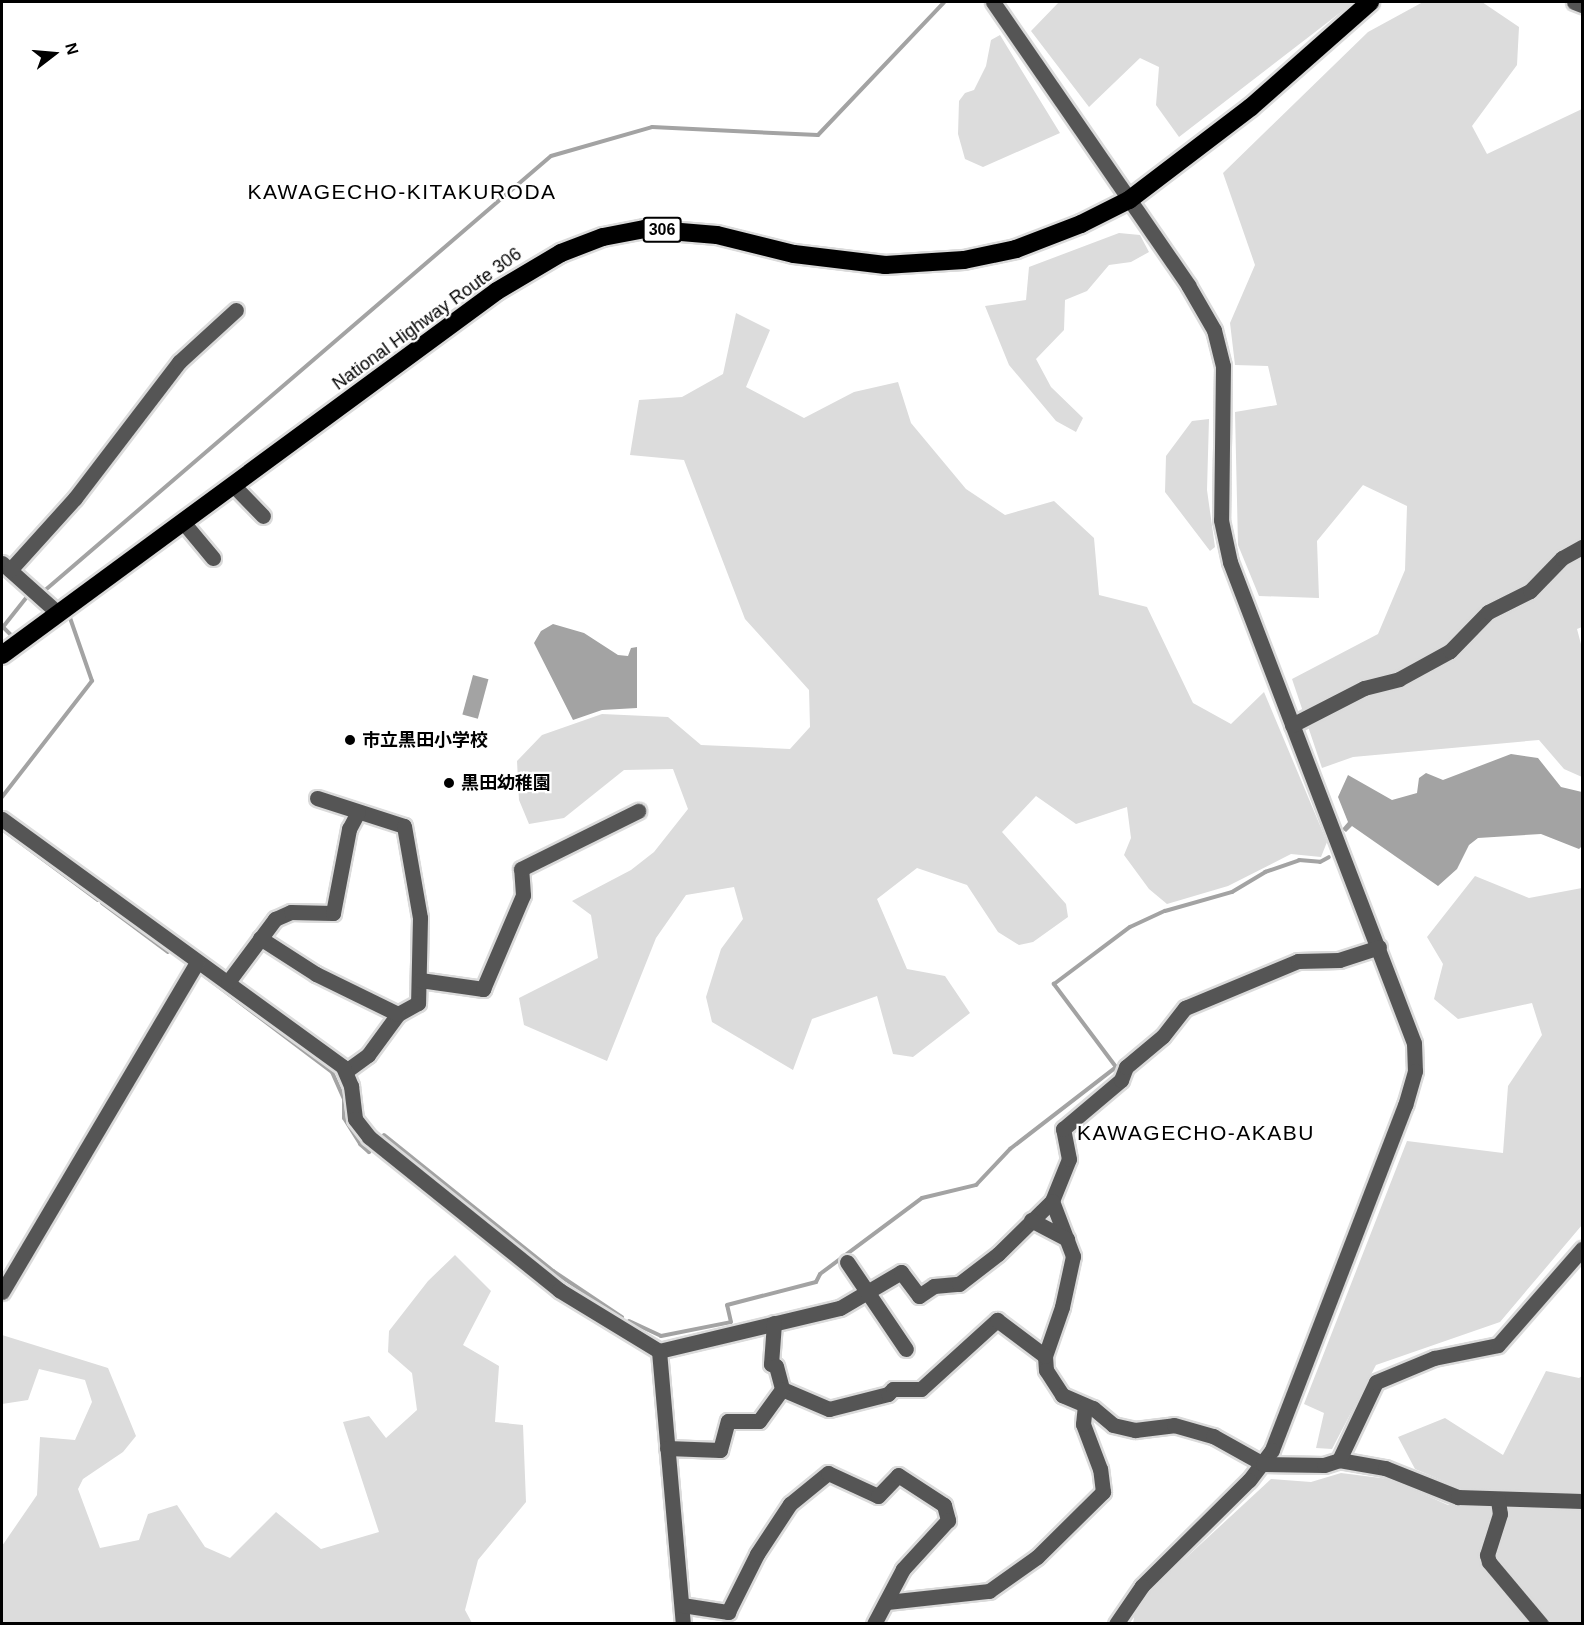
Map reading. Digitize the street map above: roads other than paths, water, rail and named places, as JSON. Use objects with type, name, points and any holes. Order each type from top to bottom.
[{"type":"highway","name":"National Highway Route 306","points":[[2,655],[525,272],[603,237],[645,229],[686,231],[841,262],[924,264],[1016,249],[1081,224],[1129,200],[1251,107],[1370,2]]},
{"type":"street","points":[[993,2],[1204,312],[1220,346],[1225,539],[1292,725],[1414,1043],[1413,1082],[1272,1450],[1263,1464],[1142,1586],[1116,1623]]},
{"type":"street","points":[[1574,2],[1582,5]]},
{"type":"street","points":[[58,613],[6,567],[75,498],[178,362],[236,310]]},
{"type":"street","points":[[233,485],[263,516]]},
{"type":"street","points":[[183,522],[213,558]]},
{"type":"street","points":[[1292,725],[1364,688],[1399,678],[1438,658],[1488,612],[1530,591],[1562,558],[1582,547]]},
{"type":"street","points":[[317,798],[404,826],[420,918],[418,1003],[398,1014],[368,1055],[346,1071]]},
{"type":"street","points":[[420,980],[483,989],[523,895],[521,869],[638,811]]},
{"type":"street","points":[[228,982],[260,938],[285,913],[333,913],[349,830],[358,812]]},
{"type":"street","points":[[2,819],[197,962],[228,982],[346,1071],[355,1119],[369,1137],[559,1290],[659,1351],[840,1308],[901,1272],[919,1296],[934,1286],[959,1284],[998,1254],[1052,1201],[1069,1159],[1063,1129],[1121,1080],[1126,1067],[1163,1036],[1185,1008],[1298,961],[1339,960],[1379,947]]},
{"type":"street","points":[[260,938],[316,974],[398,1014]]},
{"type":"street","points":[[2,1292],[197,962]]},
{"type":"street","points":[[1052,1201],[1072,1256],[1070,1272],[1045,1356],[1053,1386],[1120,1428],[1135,1430],[1174,1425],[1213,1436],[1263,1464],[1324,1465],[1339,1460],[1385,1468],[1458,1497],[1582,1502]]},
{"type":"street","points":[[1031,1220],[1067,1239]]},
{"type":"street","points":[[1339,1460],[1376,1382],[1434,1358],[1498,1345],[1582,1249]]},
{"type":"street","points":[[847,1262],[906,1349]]},
{"type":"street","points":[[774,1323],[771,1364],[776,1366],[783,1389],[829,1409],[888,1394],[893,1389],[921,1389],[997,1320],[1045,1356]]},
{"type":"street","points":[[659,1351],[682,1623]]},
{"type":"street","points":[[667,1448],[720,1450],[728,1421],[759,1421],[783,1389]]},
{"type":"street","points":[[887,1602],[989,1591],[1045,1549],[1103,1492],[1103,1479],[1083,1425],[1085,1406]]},
{"type":"street","points":[[682,1605],[728,1612],[757,1554],[790,1504],[828,1473],[860,1485],[878,1496],[898,1474],[947,1510],[946,1526],[903,1569],[874,1623]]},
{"type":"street","points":[[1498,1500],[1500,1514],[1487,1555],[1489,1562],[1541,1623]]},
{"type":"waterway","points":[[43,592],[551,156],[652,127],[818,135],[944,2]]},
{"type":"waterway","points":[[2,644],[12,636],[3,627],[30,593]]},
{"type":"waterway","points":[[2,797],[92,681],[70,618]]},
{"type":"waterway","points":[[2,829],[98,900]]},
{"type":"waterway","points":[[629,1321],[661,1336],[731,1322],[727,1305],[816,1282],[820,1274],[922,1198],[976,1185],[1010,1149],[1116,1067],[1054,984],[1130,927],[1165,911],[1232,892],[1265,872],[1299,860],[1320,862],[1329,857]]},
{"type":"waterway","points":[[102,903],[168,952]]},
{"type":"waterway","points":[[206,977],[332,1072],[344,1099],[344,1118],[360,1144],[369,1152],[372,1148]]},
{"type":"waterway","points":[[384,1135],[553,1271],[622,1317]]},
{"type":"place","name":"市立黒田小学校","points":[[350,740]]},
{"type":"place","name":"黒田幼稚園","points":[[449,783]]},
{"type":"district","name":"KAWAGECHO-KITAKURODA","points":[[402,192]]},
{"type":"district","name":"KAWAGECHO-AKABU","points":[[1196,1133]]}]
